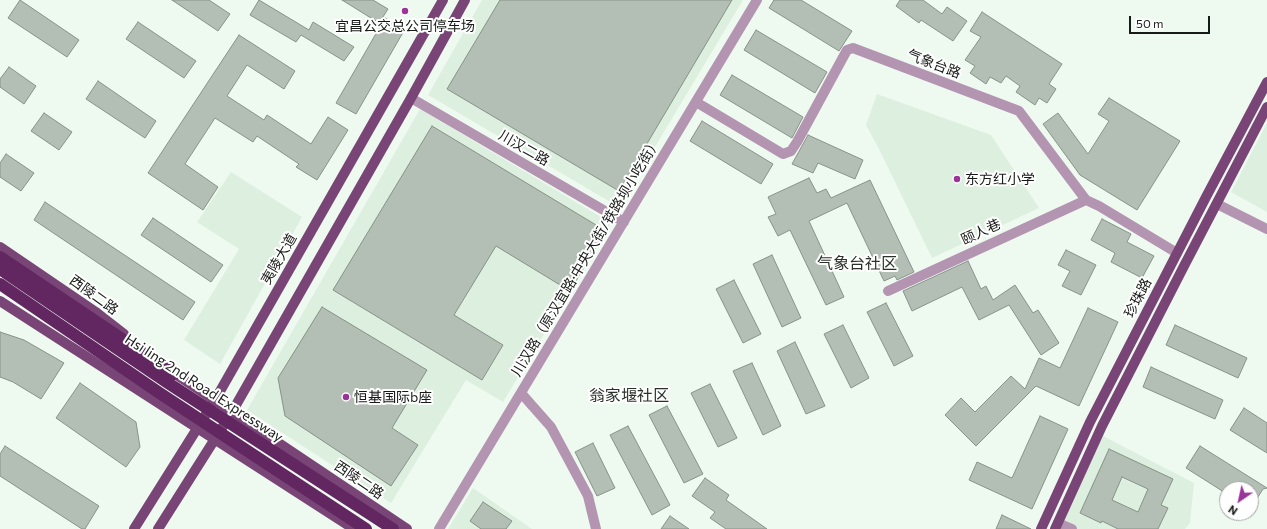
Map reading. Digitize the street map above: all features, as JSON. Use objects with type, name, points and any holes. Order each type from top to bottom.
[{"type":"highway","points":[[0,257],[174,374]]},
{"type":"highway","name":"Hsi ling 2nd Road Expressway","points":[[0,269],[168,383],[393,529]]},
{"type":"highway","name":"Hsi ling 2nd Road Expressway","points":[[0,284],[161,394],[366,529]]},
{"type":"highway","points":[[0,293],[123,377],[161,394]]},
{"type":"main road","name":"夷陵大道","points":[[134,529],[214,400],[443,0]]},
{"type":"main road","points":[[158,529],[232,412],[411,98],[465,0]]},
{"type":"main road","name":"珍珠路","points":[[1041,529],[1090,422],[1267,82]]},
{"type":"main road","name":"珍珠路","points":[[1057,526],[1102,426],[1267,107]]},
{"type":"main road","name":"西陵二路","points":[[0,247],[97,313],[174,374],[407,529]]},
{"type":"main road","points":[[0,301],[196,429],[354,529]]},
{"type":"street","name":"川汉路（原汉宜路·中央大街/铁路坝小吃街）","points":[[439,529],[757,0]]},
{"type":"street","name":"气象台路","points":[[696,102],[783,154],[791,151],[797,142],[847,50],[853,48],[1019,111],[1086,200],[1099,206],[1177,253]]},
{"type":"street","name":"川汉二路","points":[[411,98],[624,222]]},
{"type":"street","name":"颐人巷","points":[[888,291],[1086,200]]},
{"type":"street","points":[[1217,204],[1267,230]]},
{"type":"street","points":[[521,393],[551,427],[588,496],[596,529]]},
{"type":"street","points":[[1057,526],[1072,529]]},
{"type":"shaded area","points":[[482,0],[743,0],[619,207],[428,95]]},
{"type":"shaded area","name":"东方红小学","points":[[877,94],[991,135],[1039,208],[932,258],[866,125]]},
{"type":"shaded area","points":[[420,109],[611,223],[503,402],[466,380],[391,503],[247,410]]},
{"type":"shaded area","points":[[1267,123],[1267,212],[1231,192]]},
{"type":"shaded area","points":[[231,172],[302,217],[220,364],[184,340],[239,249],[197,222]]},
{"type":"shaded area","points":[[1103,436],[1194,483],[1190,523],[1185,529],[1060,529]]},
{"type":"shaded area","points":[[473,488],[532,529],[448,529]]},
{"type":"building","points":[[20,0],[79,40],[67,57],[8,18]]},
{"type":"building","points":[[172,0],[209,0],[230,14],[218,31]]},
{"type":"building","points":[[259,0],[309,30],[313,22],[354,47],[344,61],[301,35],[296,42],[250,15]]},
{"type":"building","points":[[342,0],[373,0],[388,9],[379,23]]},
{"type":"building","points":[[500,0],[732,0],[619,191],[447,89]]},
{"type":"building","points":[[774,0],[801,0],[852,31],[839,51],[769,8]]},
{"type":"building","points":[[900,0],[923,0],[942,14],[947,7],[967,21],[953,41],[921,20],[919,23],[896,6]]},
{"type":"building","points":[[982,12],[1062,64],[1049,84],[1056,89],[1047,103],[1039,98],[1035,105],[1016,92],[1020,86],[1006,76],[1001,83],[990,77],[986,84],[970,73],[975,66],[965,60],[981,37],[970,31]]},
{"type":"building","points":[[385,18],[405,29],[356,114],[336,103]]},
{"type":"building","points":[[138,22],[196,61],[184,78],[126,39]]},
{"type":"building","points":[[756,30],[827,72],[815,93],[744,50]]},
{"type":"building","points":[[239,35],[295,71],[284,89],[247,65],[227,96],[264,120],[267,115],[311,144],[328,117],[348,130],[317,180],[296,167],[299,164],[257,136],[253,142],[215,118],[185,164],[218,187],[203,210],[148,173]]},
{"type":"building","points":[[9,67],[36,86],[24,104],[0,87],[0,79]]},
{"type":"building","points":[[732,75],[803,117],[792,138],[720,95]]},
{"type":"building","points":[[98,81],[156,121],[145,138],[86,99]]},
{"type":"building","points":[[1109,98],[1180,141],[1137,210],[1080,175],[1043,124],[1058,113],[1088,154],[1109,121],[1098,114]]},
{"type":"building","points":[[44,113],[72,132],[59,150],[31,131]]},
{"type":"building","points":[[702,121],[773,164],[761,184],[690,141]]},
{"type":"building","points":[[432,126],[606,231],[570,291],[496,246],[454,315],[503,345],[482,380],[333,290]]},
{"type":"building","points":[[808,135],[863,160],[855,179],[818,163],[813,173],[792,164]]},
{"type":"building","points":[[6,154],[34,173],[21,191],[0,177],[0,163]]},
{"type":"building","points":[[809,178],[817,193],[826,189],[831,198],[870,180],[914,272],[897,280],[895,276],[884,281],[847,203],[809,221],[844,297],[826,305],[790,230],[778,236],[768,217],[776,214],[768,197]]},
{"type":"building","points":[[45,202],[195,302],[183,320],[34,220]]},
{"type":"building","points":[[153,218],[223,265],[211,282],[141,235]]},
{"type":"building","points":[[1102,219],[1131,234],[1127,242],[1154,256],[1142,278],[1111,262],[1115,253],[1091,240]]},
{"type":"building","points":[[1066,250],[1096,265],[1081,295],[1062,286],[1070,271],[1058,265]]},
{"type":"building","points":[[772,255],[801,318],[782,327],[753,264]]},
{"type":"building","points":[[968,261],[981,289],[986,286],[993,300],[1015,285],[1033,313],[1038,310],[1059,343],[1041,355],[1009,305],[979,320],[962,287],[912,311],[903,291]]},
{"type":"building","points":[[734,280],[761,334],[743,343],[716,289]]},
{"type":"building","points":[[886,303],[913,356],[894,366],[867,312]]},
{"type":"building","name":"恒基国际b座","points":[[322,307],[427,370],[392,428],[418,445],[391,486],[285,416],[278,378]]},
{"type":"building","points":[[1088,308],[1118,322],[1079,406],[1036,386],[976,446],[945,415],[961,398],[975,412],[1011,376],[1025,389],[1039,358],[1060,368]]},
{"type":"building","points":[[843,325],[869,378],[851,388],[824,334]]},
{"type":"building","points":[[1175,325],[1247,358],[1238,378],[1166,345]]},
{"type":"building","points":[[0,332],[24,340],[64,363],[41,399],[13,382],[0,377]]},
{"type":"building","points":[[795,342],[825,406],[806,414],[777,351]]},
{"type":"building","points":[[752,363],[781,426],[763,435],[733,371]]},
{"type":"building","points":[[1151,367],[1223,400],[1215,419],[1143,387]]},
{"type":"building","points":[[80,383],[136,422],[140,447],[126,467],[56,418]]},
{"type":"building","points":[[710,384],[737,438],[718,447],[691,393]]},
{"type":"building","points":[[667,406],[703,474],[684,483],[649,415]]},
{"type":"building","points":[[1244,408],[1267,423],[1267,453],[1230,430]]},
{"type":"building","points":[[1040,416],[1068,429],[1032,509],[969,480],[977,462],[1012,478]]},
{"type":"building","points":[[628,426],[670,505],[652,515],[610,435]]},
{"type":"building","points":[[593,443],[615,488],[597,496],[575,452]]},
{"type":"building","points":[[5,446],[99,506],[85,529],[82,529],[0,476],[0,454]]},
{"type":"building","points":[[1200,446],[1256,481],[1219,481],[1219,489],[1186,468]]},
{"type":"building","points":[[1109,449],[1173,479],[1161,505],[1168,508],[1158,529],[1118,529],[1080,513]],"holes":[[[1122,477],[1148,489],[1138,512],[1112,500]]]},
{"type":"building","points":[[705,478],[729,495],[726,500],[767,529],[726,529],[710,518],[715,512],[692,496]]},
{"type":"building","points":[[1259,483],[1267,488],[1263,489],[1259,495]]},
{"type":"building","points":[[483,502],[512,521],[506,529],[481,529],[470,521]]},
{"type":"building","points":[[1002,515],[1031,529],[996,529]]},
{"type":"building","points":[[670,516],[689,529],[661,529]]},
{"type":"place","name":"宜昌公交总公司停车场","points":[[405,11]]},
{"type":"place","name":"东方红小学","points":[[957,179]]},
{"type":"place","name":"恒基国际b座","points":[[346,397]]},
{"type":"district","name":"气象台社区","points":[[857,264]]},
{"type":"district","name":"翁家堰社区","points":[[629,396]]}]
